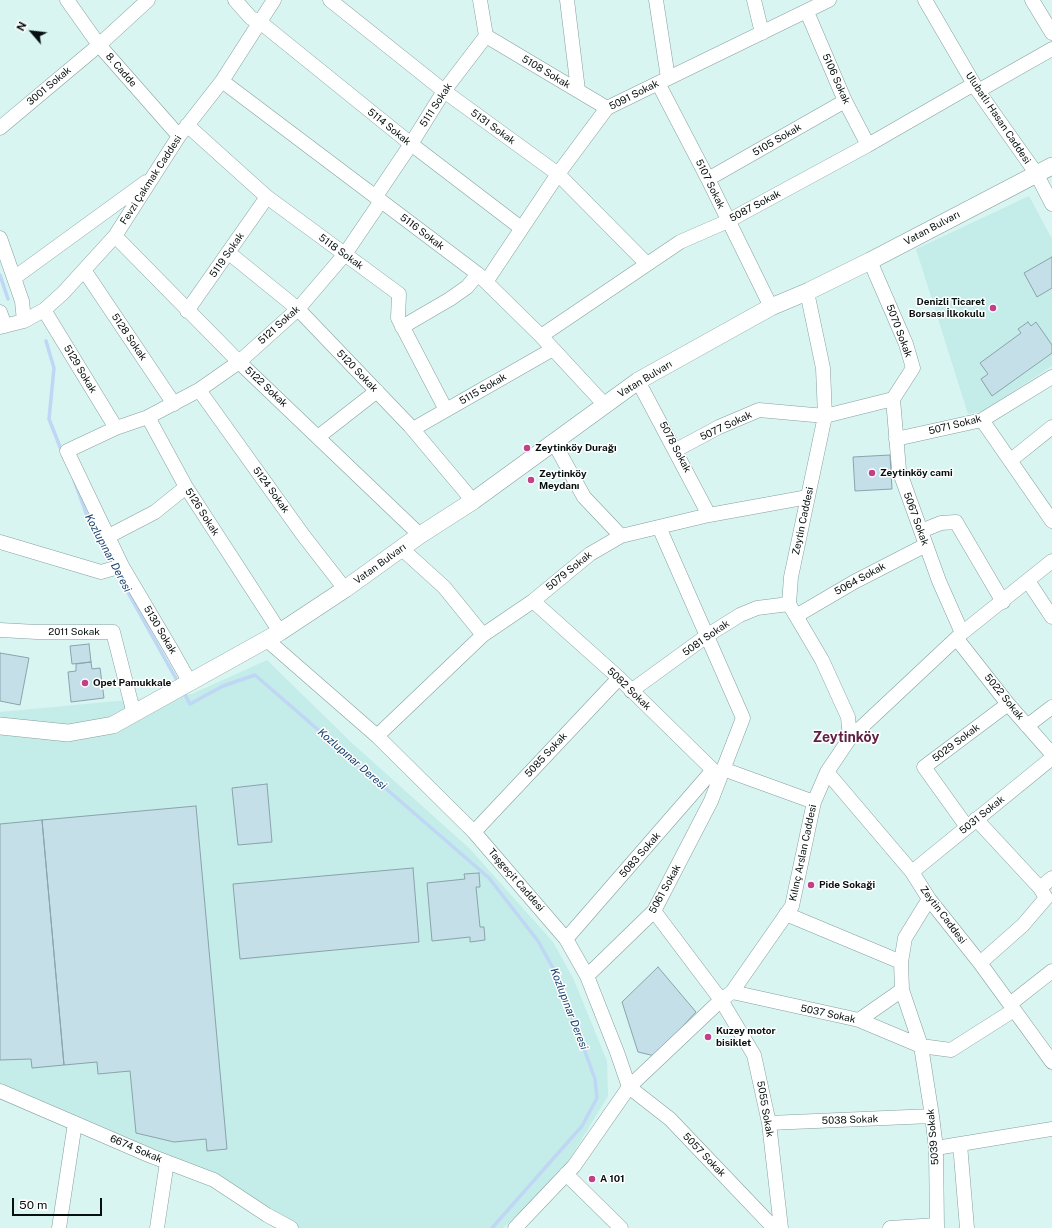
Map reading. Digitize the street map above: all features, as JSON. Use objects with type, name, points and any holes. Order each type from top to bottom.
[{"type":"main road","name":"Vatan Bulvarı","points":[[0,726],[68,733],[113,725],[134,714],[182,685],[274,636],[345,589],[420,535],[473,501],[553,441],[638,381],[771,307],[807,292],[870,261],[1052,166]]},
{"type":"street","name":"8. Cadde","points":[[67,0],[99,45],[183,130]]},
{"type":"street","name":"3001 Sokak","points":[[0,128],[99,45],[148,0]]},
{"type":"street","name":"5114 Sokak","points":[[235,0],[251,18],[260,22],[411,144],[521,228]]},
{"type":"street","name":"Fevzi Çakmak Caddesi","points":[[3,327],[24,321],[44,310],[115,236],[183,130],[222,81],[274,0]]},
{"type":"street","name":"5131 Sokak","points":[[330,0],[444,91],[558,174],[647,264]]},
{"type":"street","points":[[567,0],[578,90]]},
{"type":"street","name":"5107 Sokak","points":[[656,0],[663,81],[728,221],[771,307]]},
{"type":"street","points":[[754,0],[762,33]]},
{"type":"street","name":"5091 Sokak","points":[[402,327],[482,278],[521,228],[558,174],[607,108],[829,0]]},
{"type":"street","name":"Ulubatlı Hasan Caddesi","points":[[925,0],[976,88],[1036,173],[1052,204]]},
{"type":"street","points":[[1032,0],[1052,32]]},
{"type":"street","points":[[478,1],[486,36]]},
{"type":"street","name":"5106 Sokak","points":[[807,12],[845,101],[868,145]]},
{"type":"street","name":"5111 Sokak","points":[[379,198],[444,91],[486,36]]},
{"type":"street","name":"5108 Sokak","points":[[486,36],[607,108]]},
{"type":"street","name":"5087 Sokak","points":[[541,336],[680,242],[728,221],[868,145],[1052,49]]},
{"type":"street","name":"5116 Sokak","points":[[222,81],[379,198],[482,278],[541,336],[604,404]]},
{"type":"street","name":"5105 Sokak","points":[[708,179],[845,101]]},
{"type":"street","name":"5118 Sokak","points":[[183,130],[267,197],[399,294],[398,318],[446,410]]},
{"type":"street","points":[[14,278],[153,177]]},
{"type":"street","name":"5119 Sokak","points":[[187,311],[267,197]]},
{"type":"street","name":"5121 Sokak","points":[[148,417],[199,390],[239,362],[298,309],[345,254],[379,198]]},
{"type":"street","name":"5122 Sokak","points":[[115,236],[187,311],[239,362],[420,535]]},
{"type":"street","points":[[0,238],[22,301],[24,321]]},
{"type":"street","name":"5120 Sokak","points":[[229,253],[298,309],[413,429],[473,501]]},
{"type":"street","name":"5070 Sokak","points":[[870,261],[906,344],[913,368],[893,399]]},
{"type":"street","name":"5128 Sokak","points":[[84,270],[174,404]]},
{"type":"street","name":"Zeytin Caddesi","points":[[793,610],[791,577],[825,416],[823,368],[807,292]]},
{"type":"street","name":"5129 Sokak","points":[[44,310],[116,428]]},
{"type":"street","points":[[0,312],[3,327]]},
{"type":"street","name":"5115 Sokak","points":[[413,429],[552,349]]},
{"type":"street","name":"5071 Sokak","points":[[896,439],[982,420],[1052,377]]},
{"type":"street","name":"5078 Sokak","points":[[638,381],[676,450],[709,515]]},
{"type":"street","name":"5124 Sokak","points":[[199,390],[303,535],[345,589]]},
{"type":"street","points":[[318,436],[377,391]]},
{"type":"street","name":"5077 Sokak","points":[[676,450],[719,427],[759,410],[825,416],[893,399]]},
{"type":"street","name":"5067 Sokak","points":[[893,399],[898,470],[960,636]]},
{"type":"street","points":[[116,428],[148,417]]},
{"type":"street","name":"5126 Sokak","points":[[148,417],[186,487],[274,636]]},
{"type":"street","points":[[982,420],[1052,521]]},
{"type":"street","points":[[1011,460],[1052,427]]},
{"type":"street","name":"5130 Sokak","points":[[116,428],[67,451],[107,537],[119,567],[172,649],[182,685]]},
{"type":"street","points":[[553,441],[584,497],[621,536]]},
{"type":"street","points":[[107,537],[155,512],[186,487]]},
{"type":"street","name":"5079 Sokak","points":[[377,736],[483,635],[533,601],[590,554],[621,536],[709,515],[808,497]]},
{"type":"street","points":[[921,531],[941,523],[956,522],[1003,602]]},
{"type":"street","name":"5061 Sokak","points":[[587,976],[654,911],[711,801],[718,774],[743,718],[708,635],[659,527]]},
{"type":"street","points":[[0,542],[101,572],[119,567]]},
{"type":"street","name":"5064 Sokak","points":[[793,610],[854,582],[926,544]]},
{"type":"street","points":[[402,549],[444,587],[483,635]]},
{"type":"street","name":"Kılınç Arslan Caddesi","points":[[629,1087],[727,996],[792,906],[814,802],[827,772],[850,738],[960,636],[1052,561]]},
{"type":"street","points":[[1028,581],[1052,617]]},
{"type":"street","name":"5082 Sokak","points":[[533,601],[619,678],[631,692],[718,774]]},
{"type":"street","name":"5081 Sokak","points":[[631,692],[708,635],[740,615],[757,608],[793,610]]},
{"type":"street","points":[[793,610],[822,660],[848,718],[850,738]]},
{"type":"street","name":"2011 Sokak","points":[[0,630],[37,632],[113,632],[134,714]]},
{"type":"street","name":"Taşgeçit Caddesi","points":[[274,636],[474,832],[566,939],[587,976],[629,1087]]},
{"type":"street","name":"5022 Sokak","points":[[960,636],[1008,704],[1052,754]]},
{"type":"street","name":"5085 Sokak","points":[[474,832],[619,678]]},
{"type":"street","name":"5029 Sokak","points":[[972,823],[924,768],[1008,704]]},
{"type":"street","points":[[1027,726],[1052,707]]},
{"type":"street","name":"5031 Sokak","points":[[912,872],[1052,758]]},
{"type":"street","name":"Zeytin Caddesi","points":[[827,772],[912,872],[929,899],[980,963],[1052,1062]]},
{"type":"street","points":[[718,774],[814,802]]},
{"type":"street","name":"5083 Sokak","points":[[566,939],[718,774]]},
{"type":"street","points":[[972,823],[1040,888],[1046,898],[1023,925],[980,963]]},
{"type":"street","points":[[1040,888],[1052,878]]},
{"type":"street","name":"5039 Sokak","points":[[929,899],[905,938],[901,962],[902,990],[921,1046],[932,1116],[936,1148],[937,1226]]},
{"type":"street","name":"5055 Sokak","points":[[654,911],[727,996],[754,1056],[769,1123],[780,1228]]},
{"type":"street","points":[[786,914],[901,962]]},
{"type":"street","name":"5037 Sokak","points":[[727,996],[859,1020],[921,1046],[952,1050],[1012,1007],[1052,971]]},
{"type":"street","points":[[859,1020],[902,990]]},
{"type":"street","points":[[515,1228],[574,1166],[629,1087]]},
{"type":"street","name":"5057 Sokak","points":[[629,1087],[670,1119],[774,1228]]},
{"type":"street","name":"6674 Sokak","points":[[0,1091],[167,1162],[214,1180],[266,1222],[291,1228]]},
{"type":"street","name":"5038 Sokak","points":[[769,1123],[932,1116]]},
{"type":"street","points":[[59,1228],[75,1123]]},
{"type":"street","points":[[936,1148],[1052,1129]]},
{"type":"street","points":[[960,1144],[967,1228]]},
{"type":"street","points":[[157,1228],[167,1162]]},
{"type":"street","points":[[566,1174],[621,1228]]},
{"type":"street","points":[[890,1228],[937,1226]]},
{"type":"shaded area","name":"Denizli Ticaret Borsası İlkokulu","points":[[1029,196],[1052,239],[1052,366],[983,411],[968,414],[916,249]]},
{"type":"shaded area","points":[[267,660],[352,743],[470,849],[553,942],[574,980],[607,1061],[608,1096],[569,1160],[531,1202],[503,1228],[285,1228],[270,1213],[0,1090],[0,712],[192,694]]},
{"type":"building","points":[[1052,257],[1052,288],[1037,297],[1024,273]]},
{"type":"building","points":[[1028,322],[1031,326],[1036,322],[1052,345],[1052,353],[992,396],[981,379],[988,374],[980,363],[1021,333],[1018,329]]},
{"type":"building","name":"Zeytinköy cami","points":[[890,455],[892,489],[855,491],[853,457]]},
{"type":"building","points":[[89,644],[91,662],[72,664],[70,646]]},
{"type":"building","points":[[0,653],[29,658],[20,705],[0,701]]},
{"type":"building","points":[[91,662],[92,669],[100,668],[104,698],[71,702],[68,672],[76,671],[76,664]]},
{"type":"building","points":[[267,784],[272,842],[238,845],[232,788]]},
{"type":"building","points":[[196,806],[227,1149],[207,1151],[206,1139],[174,1142],[136,1133],[130,1071],[98,1074],[97,1062],[64,1065],[42,820]]},
{"type":"building","points":[[42,820],[64,1065],[32,1068],[31,1059],[0,1060],[0,824]]},
{"type":"building","points":[[413,868],[419,942],[240,959],[233,884]]},
{"type":"building","points":[[479,873],[480,887],[476,887],[480,927],[484,927],[485,940],[470,942],[470,937],[432,941],[427,883],[465,879],[464,874]]},
{"type":"building","points":[[658,967],[696,1012],[655,1056],[638,1052],[622,1002]]},
{"type":"waterway","name":"Kozlupınar Deresi","points":[[0,275],[8,299]]},
{"type":"waterway","name":"Kozlupınar Deresi","points":[[46,341],[54,368],[49,419],[62,452]]},
{"type":"waterway","name":"Kozlupınar Deresi","points":[[74,480],[90,524],[113,565]]},
{"type":"waterway","name":"Kozlupınar Deresi","points":[[116,571],[179,684]]},
{"type":"waterway","name":"Kozlupınar Deresi","points":[[183,691],[190,704],[223,686],[255,675],[489,878],[538,941],[558,977],[595,1079],[597,1098],[582,1126],[492,1228]]},
{"type":"place","name":"Denizli Ticaret Borsası İlkokulu","points":[[993,308]]},
{"type":"place","name":"Zeytinköy Durağı","points":[[527,448]]},
{"type":"place","name":"Zeytinköy cami","points":[[872,473]]},
{"type":"place","name":"Zeytinköy Meydanı","points":[[531,480]]},
{"type":"place","name":"Opet Pamukkale","points":[[85,683]]},
{"type":"place","name":"Pide Sokaği","points":[[811,885]]},
{"type":"place","name":"Kuzey motor bisiklet","points":[[708,1037]]},
{"type":"place","name":"A 101","points":[[592,1179]]},
{"type":"district","name":"Zeytinköy","points":[[846,738]]}]
